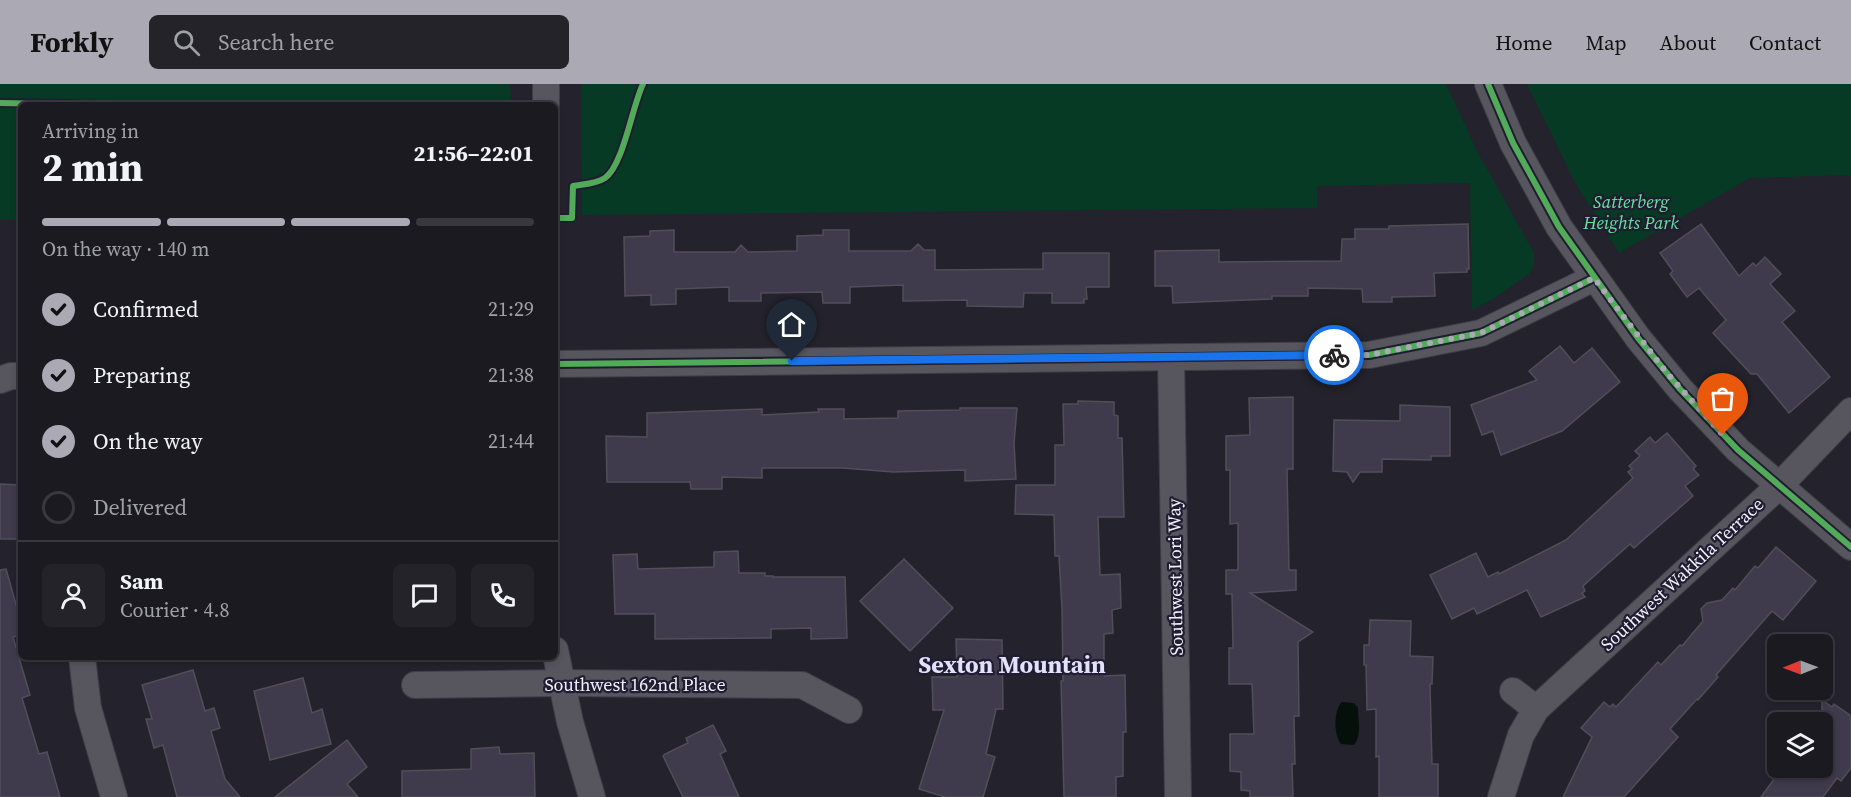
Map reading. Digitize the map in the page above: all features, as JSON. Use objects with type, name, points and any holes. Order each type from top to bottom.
[{"type":"street","points":[[546,84],[546,102]]},
{"type":"street","points":[[1488,84],[1513,143],[1553,217],[1638,338],[1680,388],[1738,450],[1851,547]]},
{"type":"street","points":[[558,364],[1369,355],[1481,333],[1594,278]]},
{"type":"street","name":"Southwest Lori Way","points":[[1171,357],[1178,797]]},
{"type":"street","points":[[0,380],[18,376]]},
{"type":"street","name":"Southwest Wakkila Terrace","points":[[1501,797],[1521,735],[1536,709],[1780,485],[1851,411]]},
{"type":"street","points":[[82,660],[87,708],[114,797]]},
{"type":"street","points":[[557,660],[581,764],[592,797]]},
{"type":"street","name":"Southwest 162nd Place","points":[[415,685],[562,683],[802,685],[849,710]]},
{"type":"street","points":[[1513,692],[1536,709]]},
{"type":"green space","points":[[0,84],[510,84],[511,102],[18,102],[18,220],[0,220]]},
{"type":"green space","points":[[581,84],[1446,84],[1478,153],[1534,253],[1534,266],[1529,274],[1493,299],[1472,310],[1470,183],[1317,186],[1317,208],[582,215]]},
{"type":"green space","name":"Satterberg Heights Park","points":[[1527,84],[1851,84],[1851,175],[1750,178],[1619,253],[1574,181]]},
{"type":"shaded area","points":[[1342,702],[1354,703],[1358,708],[1359,733],[1354,745],[1341,744],[1337,735],[1336,717]]},
{"type":"building","points":[[1468,224],[1469,269],[1467,272],[1434,273],[1435,296],[1392,297],[1392,302],[1363,302],[1362,289],[1308,288],[1308,296],[1272,296],[1272,299],[1173,303],[1172,286],[1155,286],[1155,251],[1219,250],[1219,262],[1341,261],[1342,239],[1355,239],[1355,229]]},
{"type":"building","points":[[1701,224],[1739,276],[1753,263],[1756,266],[1765,257],[1781,274],[1770,284],[1795,311],[1782,322],[1830,377],[1789,413],[1757,374],[1751,374],[1713,333],[1726,320],[1699,288],[1687,297],[1670,274],[1673,271],[1660,253]]},
{"type":"building","points":[[674,230],[674,252],[735,252],[741,245],[748,252],[797,251],[797,236],[823,235],[823,230],[849,230],[849,251],[911,251],[918,244],[924,250],[935,250],[935,270],[1043,269],[1043,253],[1109,253],[1109,287],[1086,287],[1087,299],[1084,299],[1084,303],[1052,303],[1052,293],[1024,293],[1023,307],[967,306],[967,300],[903,301],[903,285],[850,287],[850,303],[823,303],[822,292],[761,293],[761,301],[729,301],[729,287],[676,289],[676,304],[651,305],[651,295],[625,296],[624,237],[650,236],[650,231]]},
{"type":"building","points":[[1560,346],[1574,363],[1592,348],[1620,382],[1562,431],[1501,455],[1493,431],[1482,435],[1471,405],[1537,380],[1529,371]]},
{"type":"building","points":[[1293,397],[1293,469],[1287,469],[1289,570],[1296,570],[1296,590],[1250,593],[1313,632],[1298,642],[1299,716],[1294,716],[1293,797],[1250,797],[1250,791],[1241,790],[1241,772],[1230,771],[1230,734],[1254,734],[1252,684],[1229,684],[1229,648],[1233,648],[1232,594],[1226,594],[1226,570],[1238,570],[1238,523],[1230,524],[1230,470],[1226,470],[1226,436],[1250,435],[1249,398]]},
{"type":"building","points":[[1078,401],[1114,402],[1114,415],[1118,416],[1118,438],[1122,438],[1124,517],[1098,517],[1100,575],[1120,574],[1121,608],[1112,610],[1113,633],[1104,634],[1104,676],[1125,675],[1126,732],[1123,732],[1123,776],[1116,777],[1116,797],[1064,797],[1062,609],[1059,556],[1055,556],[1054,515],[1015,514],[1016,485],[1055,485],[1055,445],[1064,445],[1063,404],[1078,404]]},
{"type":"building","points":[[1400,405],[1450,407],[1450,456],[1431,456],[1431,460],[1382,459],[1382,472],[1360,472],[1353,482],[1347,472],[1333,471],[1334,420],[1400,421]]},
{"type":"building","points":[[960,408],[1017,408],[1014,443],[1016,479],[965,481],[965,470],[893,472],[843,468],[762,468],[762,478],[722,477],[722,489],[691,489],[690,482],[607,482],[606,436],[647,437],[647,413],[762,409],[762,415],[819,412],[818,409],[844,409],[844,419],[898,418],[898,411],[960,410]]},
{"type":"building","points":[[1667,433],[1696,466],[1693,469],[1699,475],[1685,486],[1693,496],[1634,548],[1630,544],[1583,586],[1585,591],[1582,593],[1585,597],[1541,617],[1527,590],[1477,614],[1474,608],[1452,619],[1430,575],[1476,553],[1488,577],[1498,572],[1499,574],[1566,540],[1633,478],[1628,472],[1632,469],[1629,466],[1640,456],[1635,451],[1650,437],[1655,443]]},
{"type":"building","points":[[0,484],[18,485],[18,539],[0,539]]},
{"type":"building","points":[[1776,547],[1816,581],[1783,620],[1772,611],[1716,675],[1718,677],[1670,729],[1678,737],[1624,797],[1563,797],[1592,737],[1581,728],[1604,702],[1610,707],[1613,704],[1616,707],[1658,662],[1661,665],[1680,645],[1682,646],[1703,621],[1701,609],[1707,603],[1722,600],[1733,588],[1735,590],[1755,566],[1758,568]]},
{"type":"building","points":[[738,551],[739,573],[765,573],[765,576],[773,577],[845,577],[847,638],[811,639],[811,628],[771,629],[771,638],[655,639],[655,614],[615,614],[613,555],[637,554],[638,569],[714,567],[714,552]]},
{"type":"building","points":[[904,559],[953,608],[910,651],[860,601]]},
{"type":"building","points":[[6,569],[18,611],[18,636],[13,637],[30,695],[22,698],[39,754],[47,752],[60,797],[0,797],[0,570]]},
{"type":"building","points":[[1370,620],[1411,621],[1410,656],[1433,657],[1432,684],[1430,684],[1432,764],[1438,764],[1438,797],[1379,797],[1376,709],[1367,710],[1366,665],[1364,665],[1364,645],[1369,645]]},
{"type":"building","points":[[956,639],[1002,640],[1003,709],[996,709],[986,754],[995,757],[983,797],[945,797],[919,789],[944,710],[933,710],[932,677],[957,677]]},
{"type":"building","points":[[193,670],[205,711],[214,708],[220,728],[211,731],[225,779],[240,797],[177,797],[163,745],[154,748],[146,719],[152,719],[142,685]]},
{"type":"building","points":[[303,678],[312,713],[322,709],[331,744],[270,760],[254,691]]},
{"type":"building","points":[[1822,700],[1832,707],[1834,704],[1851,716],[1851,768],[1841,781],[1837,778],[1823,797],[1761,797],[1775,778],[1833,778],[1833,712],[1822,712]]},
{"type":"building","points":[[713,725],[726,751],[720,754],[739,797],[683,797],[663,756],[688,743],[686,738]]},
{"type":"building","points":[[347,740],[367,767],[347,784],[358,797],[275,797]]},
{"type":"building","points":[[499,747],[500,754],[534,753],[535,797],[402,797],[402,771],[471,769],[471,749]]},
{"type":"cycle path","points":[[558,218],[572,218],[573,186],[598,182],[611,171],[622,149],[643,84]]},
{"type":"cycle path","points":[[1488,84],[1513,143],[1559,227],[1638,338],[1680,389],[1738,450],[1851,547]]},
{"type":"cycle path","points":[[0,103],[18,103]]},
{"type":"cycle path","points":[[558,364],[1369,355],[1481,333],[1594,278]]},
{"type":"way so far","points":[[1334,355],[1369,355],[1481,333],[1594,278],[1638,338],[1723,435]]},
{"type":"district","name":"Sexton Mountain","points":[[1012,664]]},
{"type":"route","points":[[792,361],[1334,355]]}]
